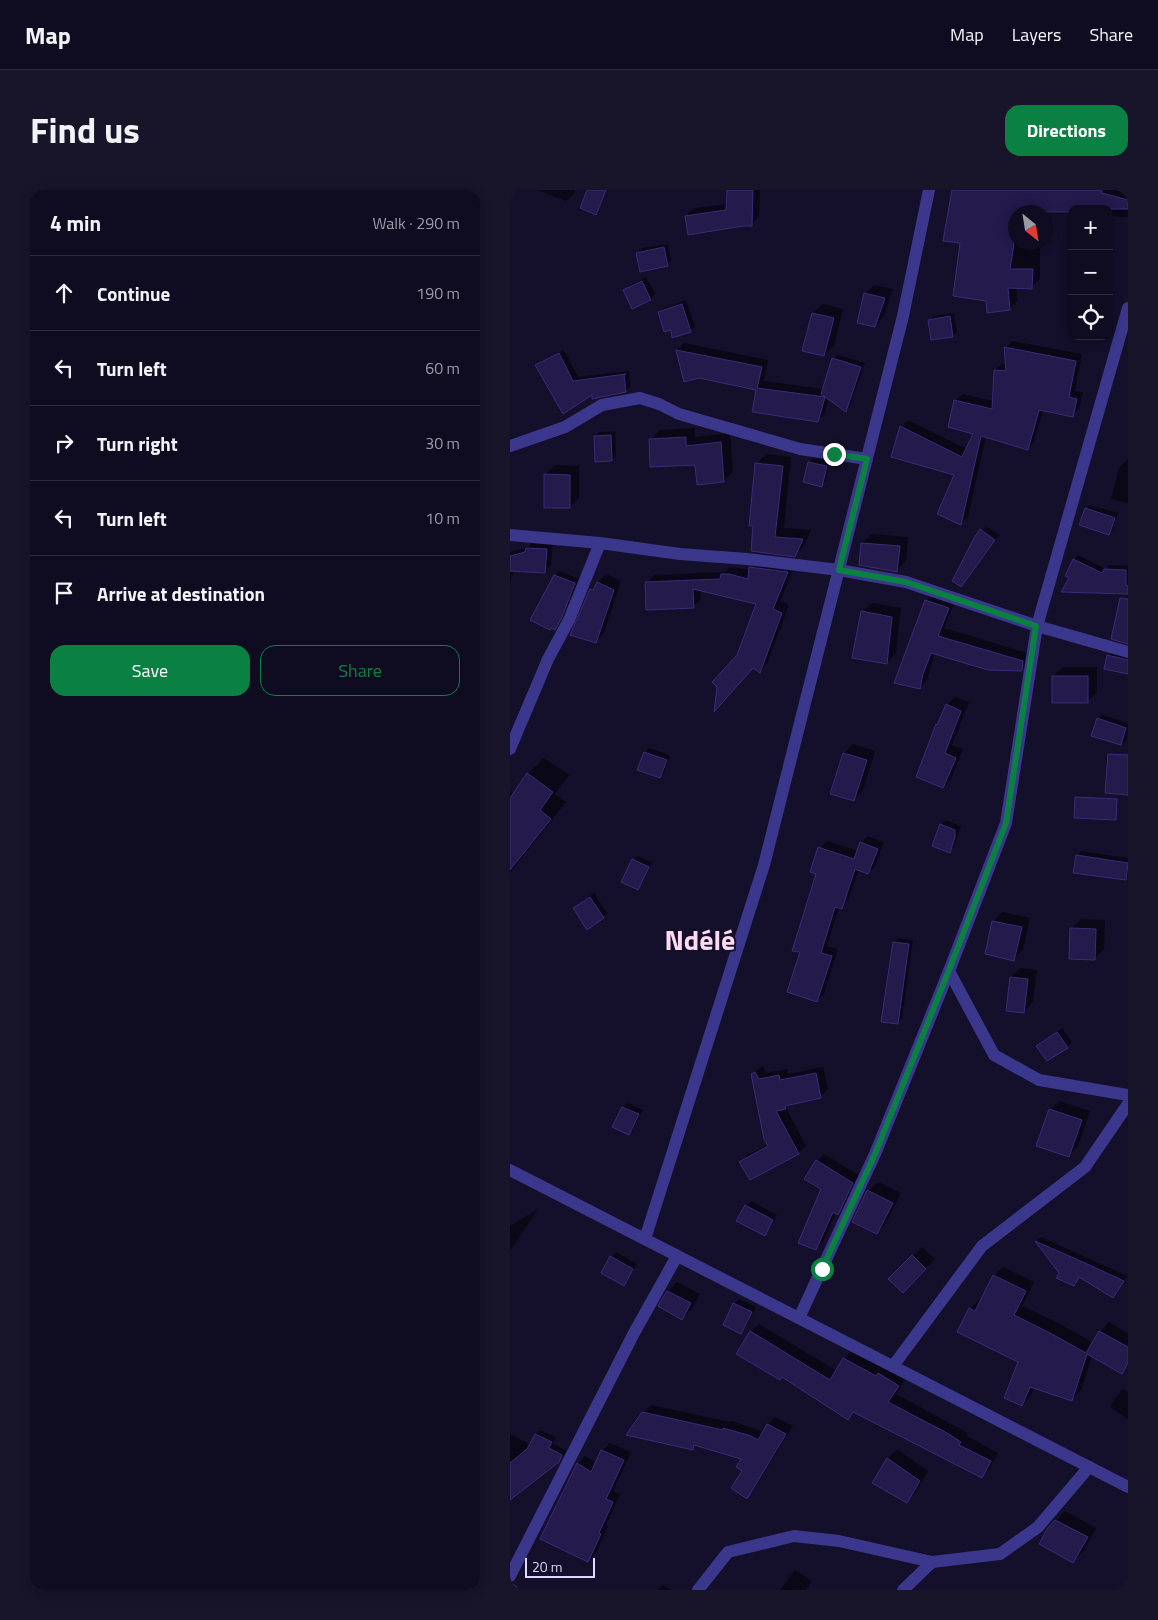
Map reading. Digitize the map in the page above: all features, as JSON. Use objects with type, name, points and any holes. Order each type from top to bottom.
[{"type":"street","points":[[645,1239],[764,865],[867,459],[930,190]]},
{"type":"street","points":[[799,1318],[875,1154],[1006,823],[1036,626],[1128,308]]},
{"type":"street","points":[[510,446],[565,427],[602,405],[640,398],[659,404],[679,414],[800,448],[867,459]]},
{"type":"street","points":[[510,535],[600,543],[680,554],[747,559],[839,570],[906,582],[1036,626],[1128,652]]},
{"type":"street","points":[[510,748],[548,659],[568,620],[600,543]]},
{"type":"street","points":[[949,970],[994,1055],[1039,1080],[1128,1094]]},
{"type":"street","points":[[893,1366],[982,1246],[1085,1167],[1128,1104]]},
{"type":"street","points":[[510,1170],[1128,1487]]},
{"type":"street","points":[[510,1576],[634,1333],[677,1256]]},
{"type":"street","points":[[698,1590],[728,1552],[794,1536],[839,1541],[932,1562],[1000,1554],[1038,1528],[1090,1468]]},
{"type":"street","points":[[903,1590],[932,1562]]},
{"type":"building","points":[[587,190],[606,190],[596,215],[580,208]]},
{"type":"building","points":[[727,190],[753,190],[752,226],[688,235],[685,216],[726,210]]},
{"type":"building","points":[[952,190],[1102,190],[1102,193],[1128,200],[1128,209],[1113,209],[1113,205],[1068,205],[1068,212],[1053,212],[1053,205],[1008,205],[1008,250],[1013,250],[1010,269],[1033,269],[1032,289],[1008,288],[1010,310],[987,313],[986,301],[953,296],[960,243],[943,241]]},
{"type":"building","points":[[664,247],[668,266],[640,272],[636,253]]},
{"type":"building","points":[[642,281],[651,300],[632,309],[623,290]]},
{"type":"building","points":[[864,293],[885,298],[875,327],[857,323]]},
{"type":"building","points":[[682,304],[691,332],[672,338],[671,330],[664,332],[658,312]]},
{"type":"building","points":[[812,313],[834,318],[824,356],[802,351]]},
{"type":"building","points":[[950,316],[953,337],[931,340],[928,320]]},
{"type":"building","points":[[1004,347],[1076,361],[1069,397],[1077,399],[1073,417],[1039,410],[1028,450],[981,436],[961,525],[937,514],[954,475],[891,457],[900,426],[962,457],[973,434],[948,427],[954,400],[992,409],[994,370],[1006,371]]},
{"type":"building","points":[[676,350],[762,367],[757,388],[825,397],[818,422],[752,412],[756,390],[699,378],[684,382]]},
{"type":"building","points":[[559,353],[573,381],[626,374],[624,375],[626,392],[592,399],[592,395],[563,414],[535,365]]},
{"type":"building","points":[[832,358],[861,367],[846,412],[821,394]]},
{"type":"building","points":[[611,435],[612,461],[595,462],[594,436]]},
{"type":"building","points":[[686,437],[686,446],[721,442],[724,482],[697,485],[695,465],[650,467],[649,439]]},
{"type":"building","points":[[808,462],[827,466],[822,487],[803,482]]},
{"type":"building","points":[[755,463],[783,466],[775,537],[803,539],[795,557],[751,551],[753,526],[749,526]]},
{"type":"building","points":[[544,474],[570,475],[570,508],[544,508]]},
{"type":"building","points":[[1085,508],[1115,518],[1109,535],[1079,525]]},
{"type":"building","points":[[980,529],[995,540],[961,587],[952,581]]},
{"type":"building","points":[[861,543],[900,546],[897,572],[859,565]]},
{"type":"building","points":[[526,548],[547,549],[545,573],[510,571],[510,556],[525,552]]},
{"type":"building","points":[[1073,559],[1102,573],[1104,569],[1126,570],[1128,594],[1061,592],[1069,578],[1065,576]]},
{"type":"building","points":[[749,567],[788,572],[773,609],[782,613],[760,673],[753,668],[714,712],[717,687],[712,682],[737,655],[756,604],[693,589],[694,608],[646,610],[645,582],[720,579],[721,574],[748,579]]},
{"type":"building","points":[[554,575],[575,583],[562,617],[555,630],[551,628],[550,630],[530,620]]},
{"type":"building","points":[[597,582],[614,590],[596,643],[570,635],[590,589],[593,590]]},
{"type":"building","points":[[1120,598],[1128,599],[1128,644],[1111,639]]},
{"type":"building","points":[[925,600],[949,608],[938,636],[1023,661],[1022,671],[988,670],[931,653],[923,674],[920,689],[894,683]]},
{"type":"building","points":[[861,611],[892,617],[887,664],[852,658]]},
{"type":"building","points":[[1107,655],[1128,660],[1128,674],[1104,669]]},
{"type":"building","points":[[1052,676],[1088,676],[1088,703],[1052,703]]},
{"type":"building","points":[[946,704],[961,711],[945,753],[956,758],[943,788],[916,777],[936,724]]},
{"type":"building","points":[[1097,718],[1126,728],[1121,745],[1091,736]]},
{"type":"building","points":[[644,752],[667,760],[660,778],[637,770]]},
{"type":"building","points":[[843,753],[867,760],[854,801],[830,794]]},
{"type":"building","points":[[1108,754],[1128,755],[1128,795],[1105,793]]},
{"type":"building","points":[[527,773],[553,792],[540,810],[551,819],[510,870],[510,798]]},
{"type":"building","points":[[1075,797],[1117,799],[1116,820],[1074,818]]},
{"type":"building","points":[[940,824],[955,830],[950,853],[932,846]]},
{"type":"building","points":[[860,842],[878,849],[868,874],[855,869],[842,909],[835,907],[821,953],[832,956],[817,1002],[787,992],[800,952],[792,951],[816,874],[810,872],[818,847],[854,859]]},
{"type":"building","points":[[1076,855],[1128,863],[1126,880],[1073,873]]},
{"type":"building","points":[[632,859],[649,867],[638,890],[621,882]]},
{"type":"building","points":[[590,897],[604,918],[587,930],[573,908]]},
{"type":"building","points":[[992,921],[1022,927],[1014,961],[985,954]]},
{"type":"building","points":[[1070,928],[1096,929],[1095,960],[1069,959]]},
{"type":"building","points":[[893,942],[909,944],[898,1024],[881,1022]]},
{"type":"building","points":[[1010,977],[1028,979],[1024,1013],[1006,1011]]},
{"type":"building","points":[[1057,1032],[1068,1048],[1047,1061],[1036,1046]]},
{"type":"building","points":[[755,1072],[759,1079],[779,1075],[780,1080],[816,1073],[821,1098],[785,1106],[786,1109],[776,1111],[799,1154],[750,1180],[739,1162],[768,1146],[764,1139],[751,1074]]},
{"type":"building","points":[[622,1107],[639,1114],[629,1135],[612,1127]]},
{"type":"building","points":[[1049,1109],[1082,1120],[1069,1157],[1036,1146]]},
{"type":"building","points":[[816,1160],[853,1183],[838,1215],[833,1212],[816,1250],[798,1243],[821,1189],[804,1179]]},
{"type":"building","points":[[867,1190],[893,1203],[877,1234],[852,1222]]},
{"type":"building","points":[[745,1205],[773,1220],[765,1236],[736,1221]]},
{"type":"building","points":[[1035,1241],[1124,1281],[1113,1298],[1079,1277],[1074,1286],[1056,1278],[1059,1273]]},
{"type":"building","points":[[912,1255],[926,1269],[903,1293],[888,1279]]},
{"type":"building","points":[[610,1256],[633,1269],[624,1286],[601,1273]]},
{"type":"building","points":[[993,1275],[1026,1291],[1014,1315],[1086,1353],[1099,1331],[1128,1347],[1128,1363],[1122,1374],[1087,1354],[1072,1401],[1030,1387],[1022,1406],[1004,1398],[1018,1362],[957,1332],[969,1308],[975,1311]]},
{"type":"building","points":[[667,1291],[691,1303],[682,1320],[658,1306]]},
{"type":"building","points":[[733,1303],[752,1312],[741,1334],[723,1325]]},
{"type":"building","points":[[750,1331],[830,1380],[843,1358],[876,1376],[878,1373],[899,1386],[888,1402],[947,1433],[961,1442],[959,1445],[991,1461],[982,1478],[853,1412],[848,1420],[782,1377],[780,1380],[736,1354]]},
{"type":"building","points":[[642,1412],[723,1430],[723,1428],[751,1436],[758,1440],[767,1424],[786,1434],[747,1499],[731,1488],[742,1471],[736,1467],[741,1459],[694,1445],[693,1450],[626,1435]]},
{"type":"building","points":[[535,1434],[552,1442],[549,1448],[562,1455],[559,1462],[510,1500],[510,1463],[527,1449]]},
{"type":"building","points":[[601,1450],[624,1460],[606,1499],[613,1502],[588,1562],[540,1539],[577,1463],[591,1472]]},
{"type":"building","points":[[887,1458],[920,1481],[907,1503],[872,1483]]},
{"type":"building","points":[[1055,1520],[1088,1537],[1073,1563],[1039,1544],[1047,1529]]},
{"type":"district","name":"Ndélé","points":[[700,940]]},
{"type":"route","points":[[822,1269],[875,1154],[1006,823],[1036,626],[906,582],[839,570],[867,459],[834,454]]}]
